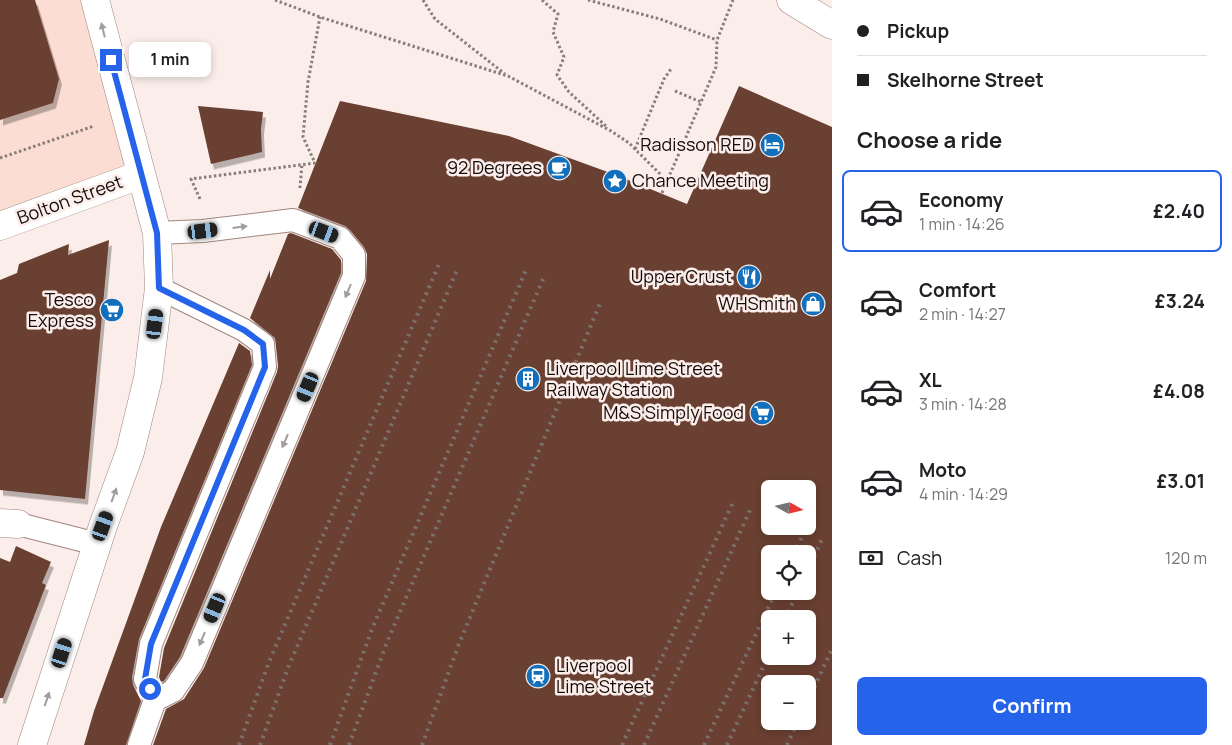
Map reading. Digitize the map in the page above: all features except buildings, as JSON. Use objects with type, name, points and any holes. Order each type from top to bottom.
[{"type":"street","points":[[32,745],[132,442],[148,378],[159,288],[157,233],[140,175],[96,0]]},
{"type":"street","points":[[791,0],[832,25]]},
{"type":"street","name":"Bolton Street","points":[[0,226],[140,175]]},
{"type":"lane","points":[[155,700],[172,692],[192,663],[354,276],[354,255],[340,238],[293,220],[203,231],[157,233]]},
{"type":"lane","points":[[139,745],[155,700],[145,679],[151,644],[265,367],[263,344],[244,330],[159,288]]},
{"type":"lane","points":[[9,524],[97,544]]},
{"type":"path","points":[[275,0],[320,17],[508,76]]},
{"type":"path","points":[[423,0],[435,19],[508,76],[611,131],[629,143],[667,181]]},
{"type":"path","points":[[542,0],[558,14],[553,32],[564,57],[556,75],[569,92],[611,131]]},
{"type":"path","points":[[588,0],[660,20],[718,40]]},
{"type":"path","points":[[662,193],[716,67],[718,40],[733,0]]},
{"type":"path","points":[[191,180],[315,163],[303,137],[308,82],[320,17]]},
{"type":"path","points":[[635,150],[664,79],[671,69]]},
{"type":"path","points":[[675,91],[701,102]]},
{"type":"path","points":[[0,158],[80,130]]},
{"type":"shaded area","points":[[0,0],[105,0],[140,175],[0,226]]},
{"type":"railway","points":[[239,745],[269,662],[439,264]]},
{"type":"railway","points":[[260,745],[288,668],[457,270]]},
{"type":"railway","points":[[330,745],[372,629],[526,270]]},
{"type":"railway","points":[[349,745],[387,642],[544,277]]},
{"type":"railway","points":[[422,745],[459,644],[601,301]]},
{"type":"railway","points":[[622,745],[734,500]]},
{"type":"railway","points":[[644,745],[751,508]]},
{"type":"railway","points":[[798,545],[803,535]]},
{"type":"railway","points":[[816,552],[822,539]]},
{"type":"railway","points":[[704,745],[772,600]]},
{"type":"railway","points":[[789,610],[794,600]]},
{"type":"railway","points":[[816,684],[832,649]]},
{"type":"railway","points":[[727,745],[764,665]]},
{"type":"railway","points":[[787,745],[794,730]]},
{"type":"place","name":"Radisson RED","points":[[772,145]]},
{"type":"place","name":"92 Degrees","points":[[559,168]]},
{"type":"place","name":"Chance Meeting","points":[[615,181]]},
{"type":"place","name":"Upper Crust","points":[[749,277]]},
{"type":"place","name":"WHSmith","points":[[813,304]]},
{"type":"place","name":"Tesco Express","points":[[112,310]]},
{"type":"place","name":"Liverpool Lime Street Railway Station","points":[[528,379]]},
{"type":"place","name":"M&S Simply Food","points":[[762,413]]},
{"type":"place","name":"Liverpool Lime Street","points":[[538,676]]},
{"type":"route","points":[[111,60],[140,175],[157,233],[159,288],[244,330],[263,344],[265,367],[151,644],[145,679],[150,689]]}]
